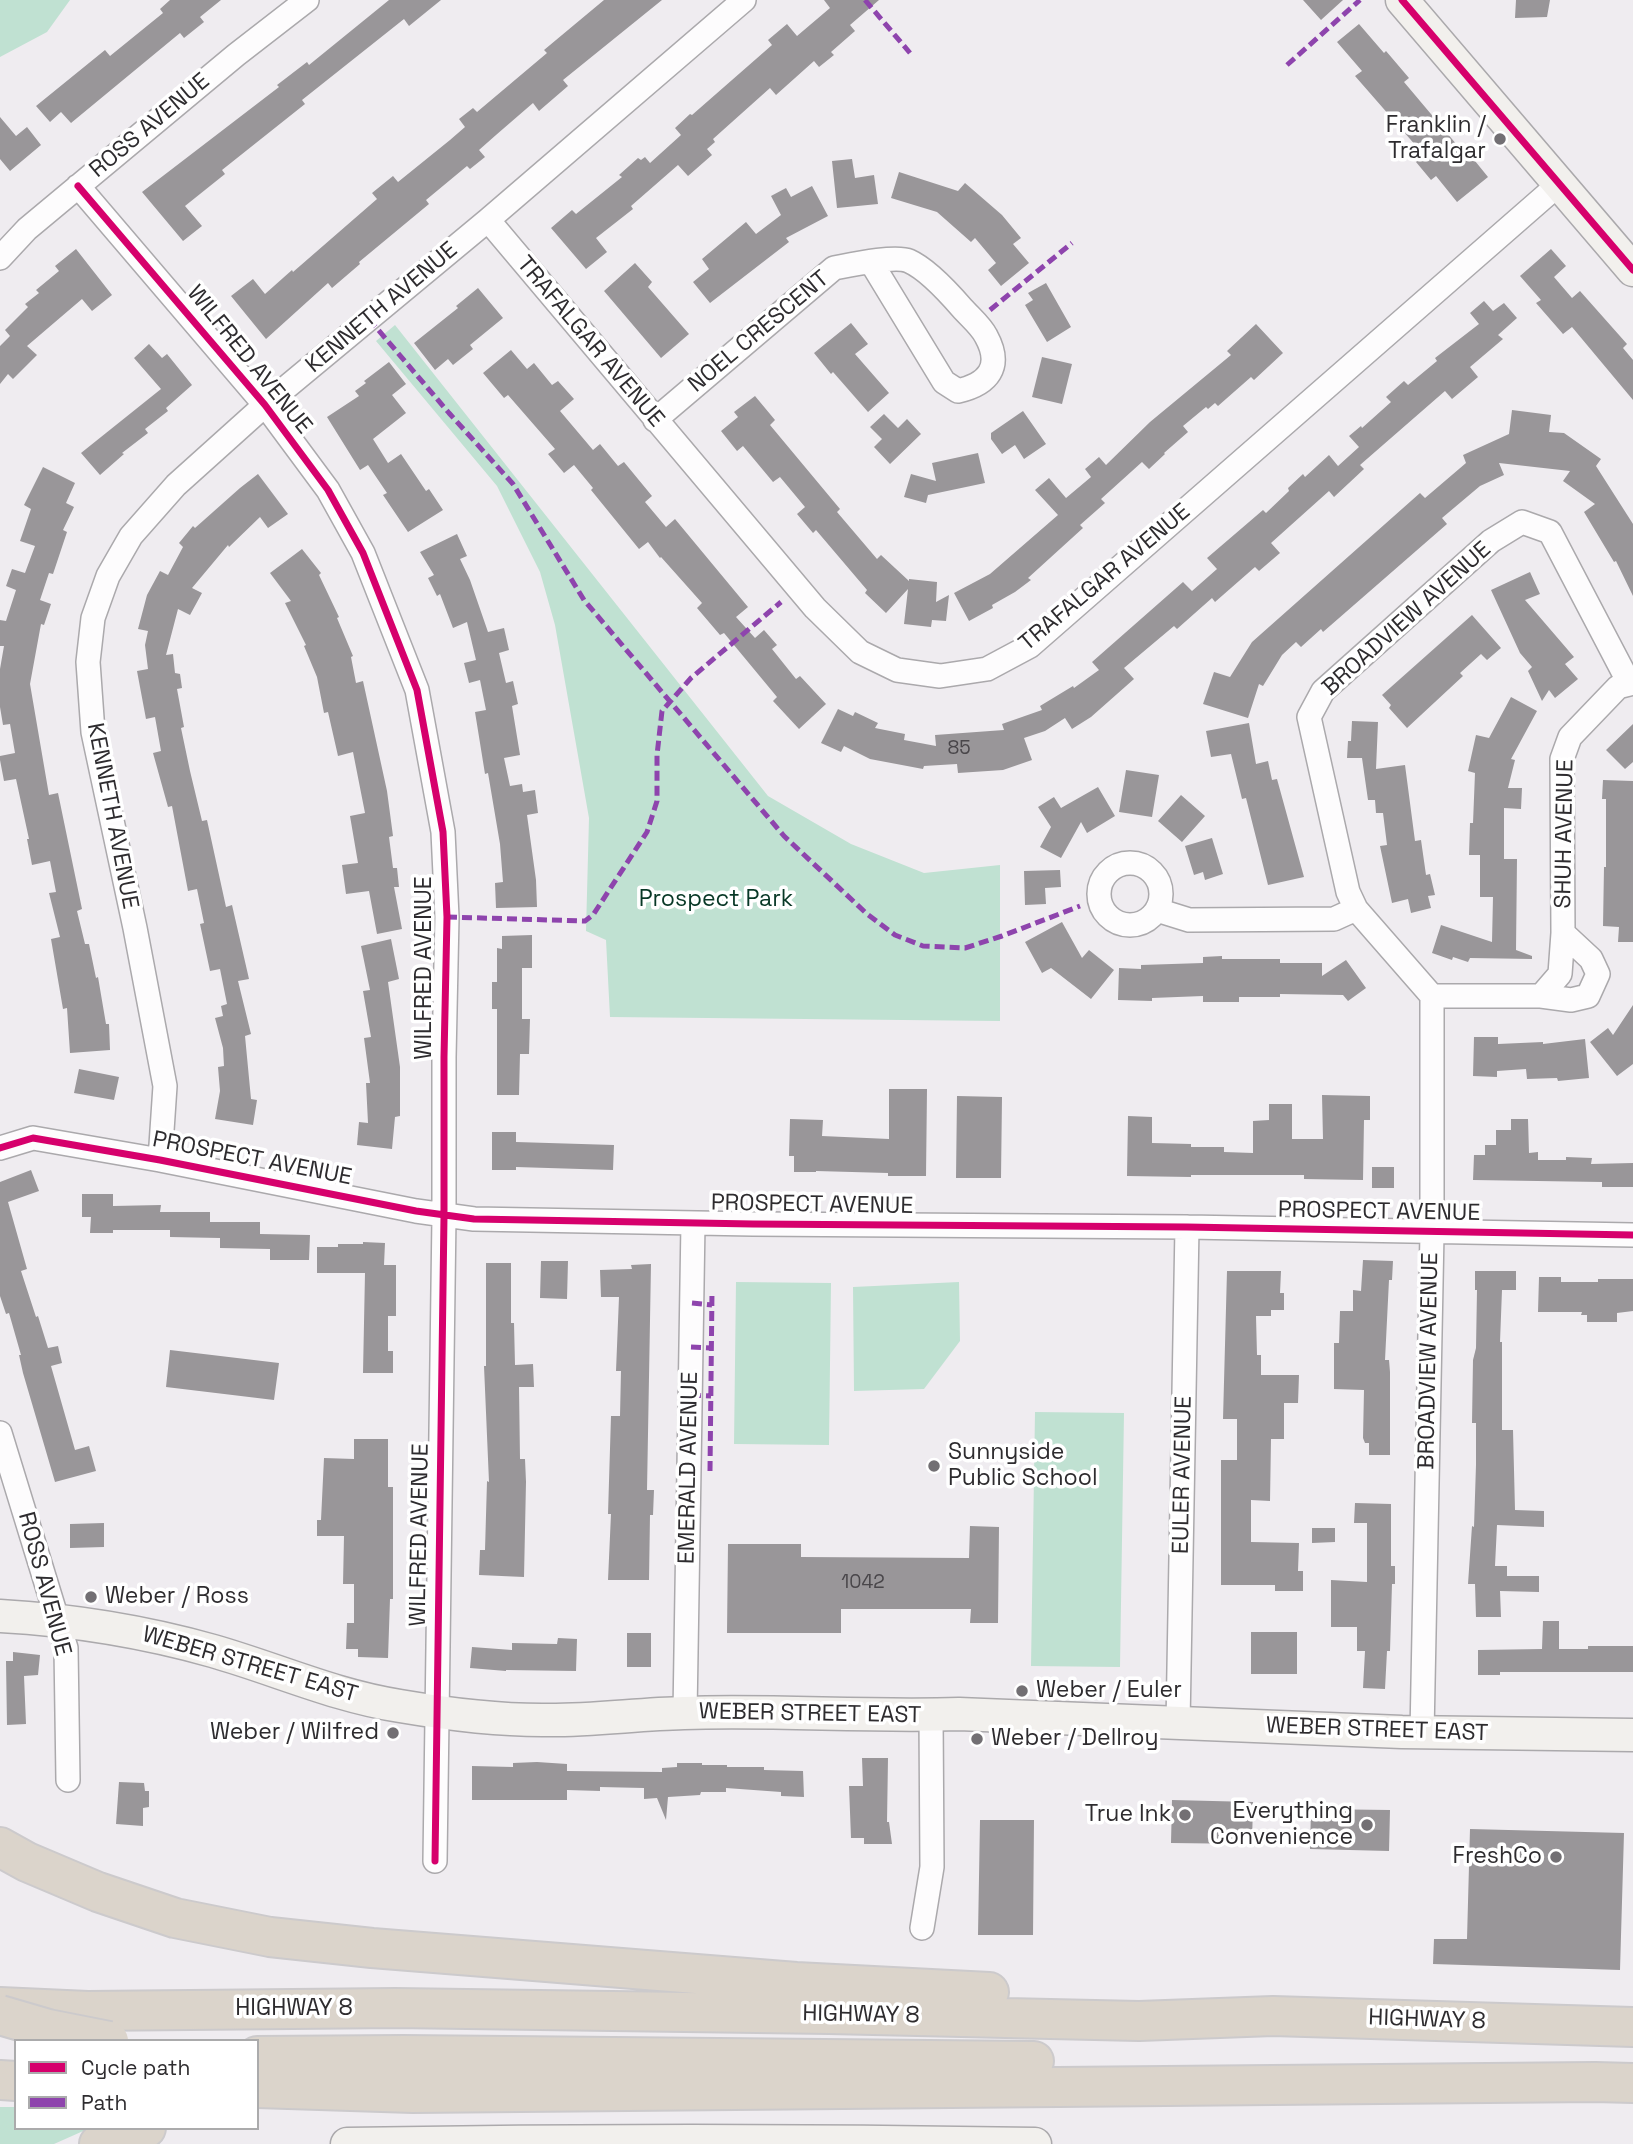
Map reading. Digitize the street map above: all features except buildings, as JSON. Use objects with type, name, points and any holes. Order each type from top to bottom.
[{"type":"highway","points":[[0,1847],[27,1862],[86,1887],[175,1919],[270,1937],[372,1948],[796,1982],[1138,2000],[1273,2015]]},
{"type":"highway","points":[[0,2007],[99,2026]]},
{"type":"highway","name":"HIGHWAY 8","points":[[99,2026],[395,2008],[1139,2021],[1273,2015],[1633,2027]]},
{"type":"highway","points":[[0,2016],[48,2029],[99,2026]]},
{"type":"highway","points":[[259,2056],[1246,2063],[1633,2083]]},
{"type":"highway","points":[[259,2088],[413,2093],[1595,2082]]},
{"type":"highway","points":[[259,2109],[413,2093]]},
{"type":"highway","points":[[99,2144],[140,2130]]},
{"type":"main road","points":[[1402,0],[1633,270]]},
{"type":"main road","name":"WEBER STREET EAST","points":[[0,1616],[57,1619],[156,1637],[214,1651],[321,1687],[398,1706],[485,1718],[542,1720],[685,1713],[959,1714],[1422,1733],[1633,1735]]},
{"type":"main road","points":[[347,2144],[1035,2144]]},
{"type":"street","name":"ROSS AVENUE","points":[[0,258],[27,229],[78,186],[307,0]]},
{"type":"street","name":"KENNETH AVENUE","points":[[160,1160],[165,1086],[93,732],[88,662],[93,618],[108,576],[131,536],[176,485],[265,405],[488,220],[744,0]]},
{"type":"street","name":"TRAFALGAR AVENUE","points":[[488,220],[815,608],[860,652],[897,670],[940,676],[987,670],[1030,646],[1559,184]]},
{"type":"street","name":"WILFRED AVENUE","points":[[78,186],[265,405],[328,490],[363,554],[417,690],[443,832],[447,917],[435,1861]]},
{"type":"street","name":"NOEL CRESCENT","points":[[655,420],[834,268],[870,262],[908,260],[942,285],[986,335],[993,355],[991,369],[985,381],[958,391],[944,382],[870,262]]},
{"type":"street","name":"BROADVIEW AVENUE","points":[[1422,1733],[1432,1233],[1432,996],[1356,909],[1348,892],[1309,717],[1323,691],[1491,541],[1522,522],[1550,532],[1631,683]]},
{"type":"street","name":"SHUH AVENUE","points":[[1541,996],[1560,974],[1563,933],[1562,759],[1570,737],[1618,687],[1631,683]]},
{"type":"street","points":[[1157,910],[1189,920],[1334,919],[1356,909]]},
{"type":"street","name":"SHUH AVENUE","points":[[1432,996],[1541,996],[1571,1000],[1588,996],[1598,974],[1591,959],[1563,933]]},
{"type":"street","name":"PROSPECT AVENUE","points":[[0,1148],[33,1138],[444,1216],[474,1219],[1633,1235]]},
{"type":"street","name":"EMERALD AVENUE","points":[[685,1713],[693,1223]]},
{"type":"street","name":"EULER AVENUE","points":[[1178,1723],[1187,1227]]},
{"type":"street","name":"ROSS AVENUE","points":[[0,1433],[66,1648],[68,1780]]},
{"type":"street","points":[[922,1928],[932,1867],[931,1715]]},
{"type":"green space","points":[[0,0],[70,0],[47,32],[0,57]]},
{"type":"green space","name":"Prospect Park","points":[[395,325],[768,796],[851,844],[924,873],[1000,865],[1000,1021],[610,1017],[606,940],[586,931],[589,818],[555,625],[540,572],[497,486],[376,341]]},
{"type":"green space","points":[[736,1282],[831,1283],[829,1445],[734,1444]]},
{"type":"green space","points":[[959,1282],[960,1341],[924,1389],[854,1391],[853,1287]]},
{"type":"green space","points":[[1035,1412],[1124,1413],[1120,1667],[1031,1666]]},
{"type":"green space","points":[[0,2107],[14,2107],[14,2130],[86,2130],[54,2144],[0,2144]]},
{"type":"marked path","points":[[865,0],[910,53]]},
{"type":"marked path","points":[[1287,65],[1360,0]]},
{"type":"marked path","points":[[990,310],[1072,243]]},
{"type":"marked path","points":[[369,319],[513,484],[584,600],[784,836],[867,914],[895,935],[923,946],[965,948],[1080,906]]},
{"type":"marked path","points":[[447,917],[585,921],[593,915],[647,832],[657,801],[657,755],[662,711],[691,678],[781,602]]},
{"type":"marked path","points":[[710,1471],[712,1291]]},
{"type":"marked path","points":[[692,1303],[712,1305]]},
{"type":"marked path","points":[[691,1347],[711,1348]]},
{"type":"marked path","points":[[691,1395],[711,1396]]},
{"type":"cycle path","points":[[1402,0],[1633,270]]},
{"type":"cycle path","points":[[78,186],[265,405],[328,490],[363,553],[417,690],[443,832],[447,917],[435,1861]]},
{"type":"cycle path","points":[[0,1148],[33,1138],[160,1160],[416,1211],[474,1219],[1633,1235]]},
{"type":"place","name":"Franklin / Trafalgar","points":[[1500,139]]},
{"type":"place","name":"Sunnyside Public School","points":[[934,1466]]},
{"type":"place","name":"Weber / Ross","points":[[91,1597]]},
{"type":"place","name":"Weber / Euler","points":[[1022,1691]]},
{"type":"place","name":"Weber / Wilfred","points":[[393,1733]]},
{"type":"place","name":"Weber / Dellroy","points":[[977,1739]]},
{"type":"place","name":"True Ink","points":[[1185,1815]]},
{"type":"place","name":"Everything Convenience","points":[[1367,1825]]},
{"type":"place","name":"FreshCo","points":[[1556,1857]]}]
